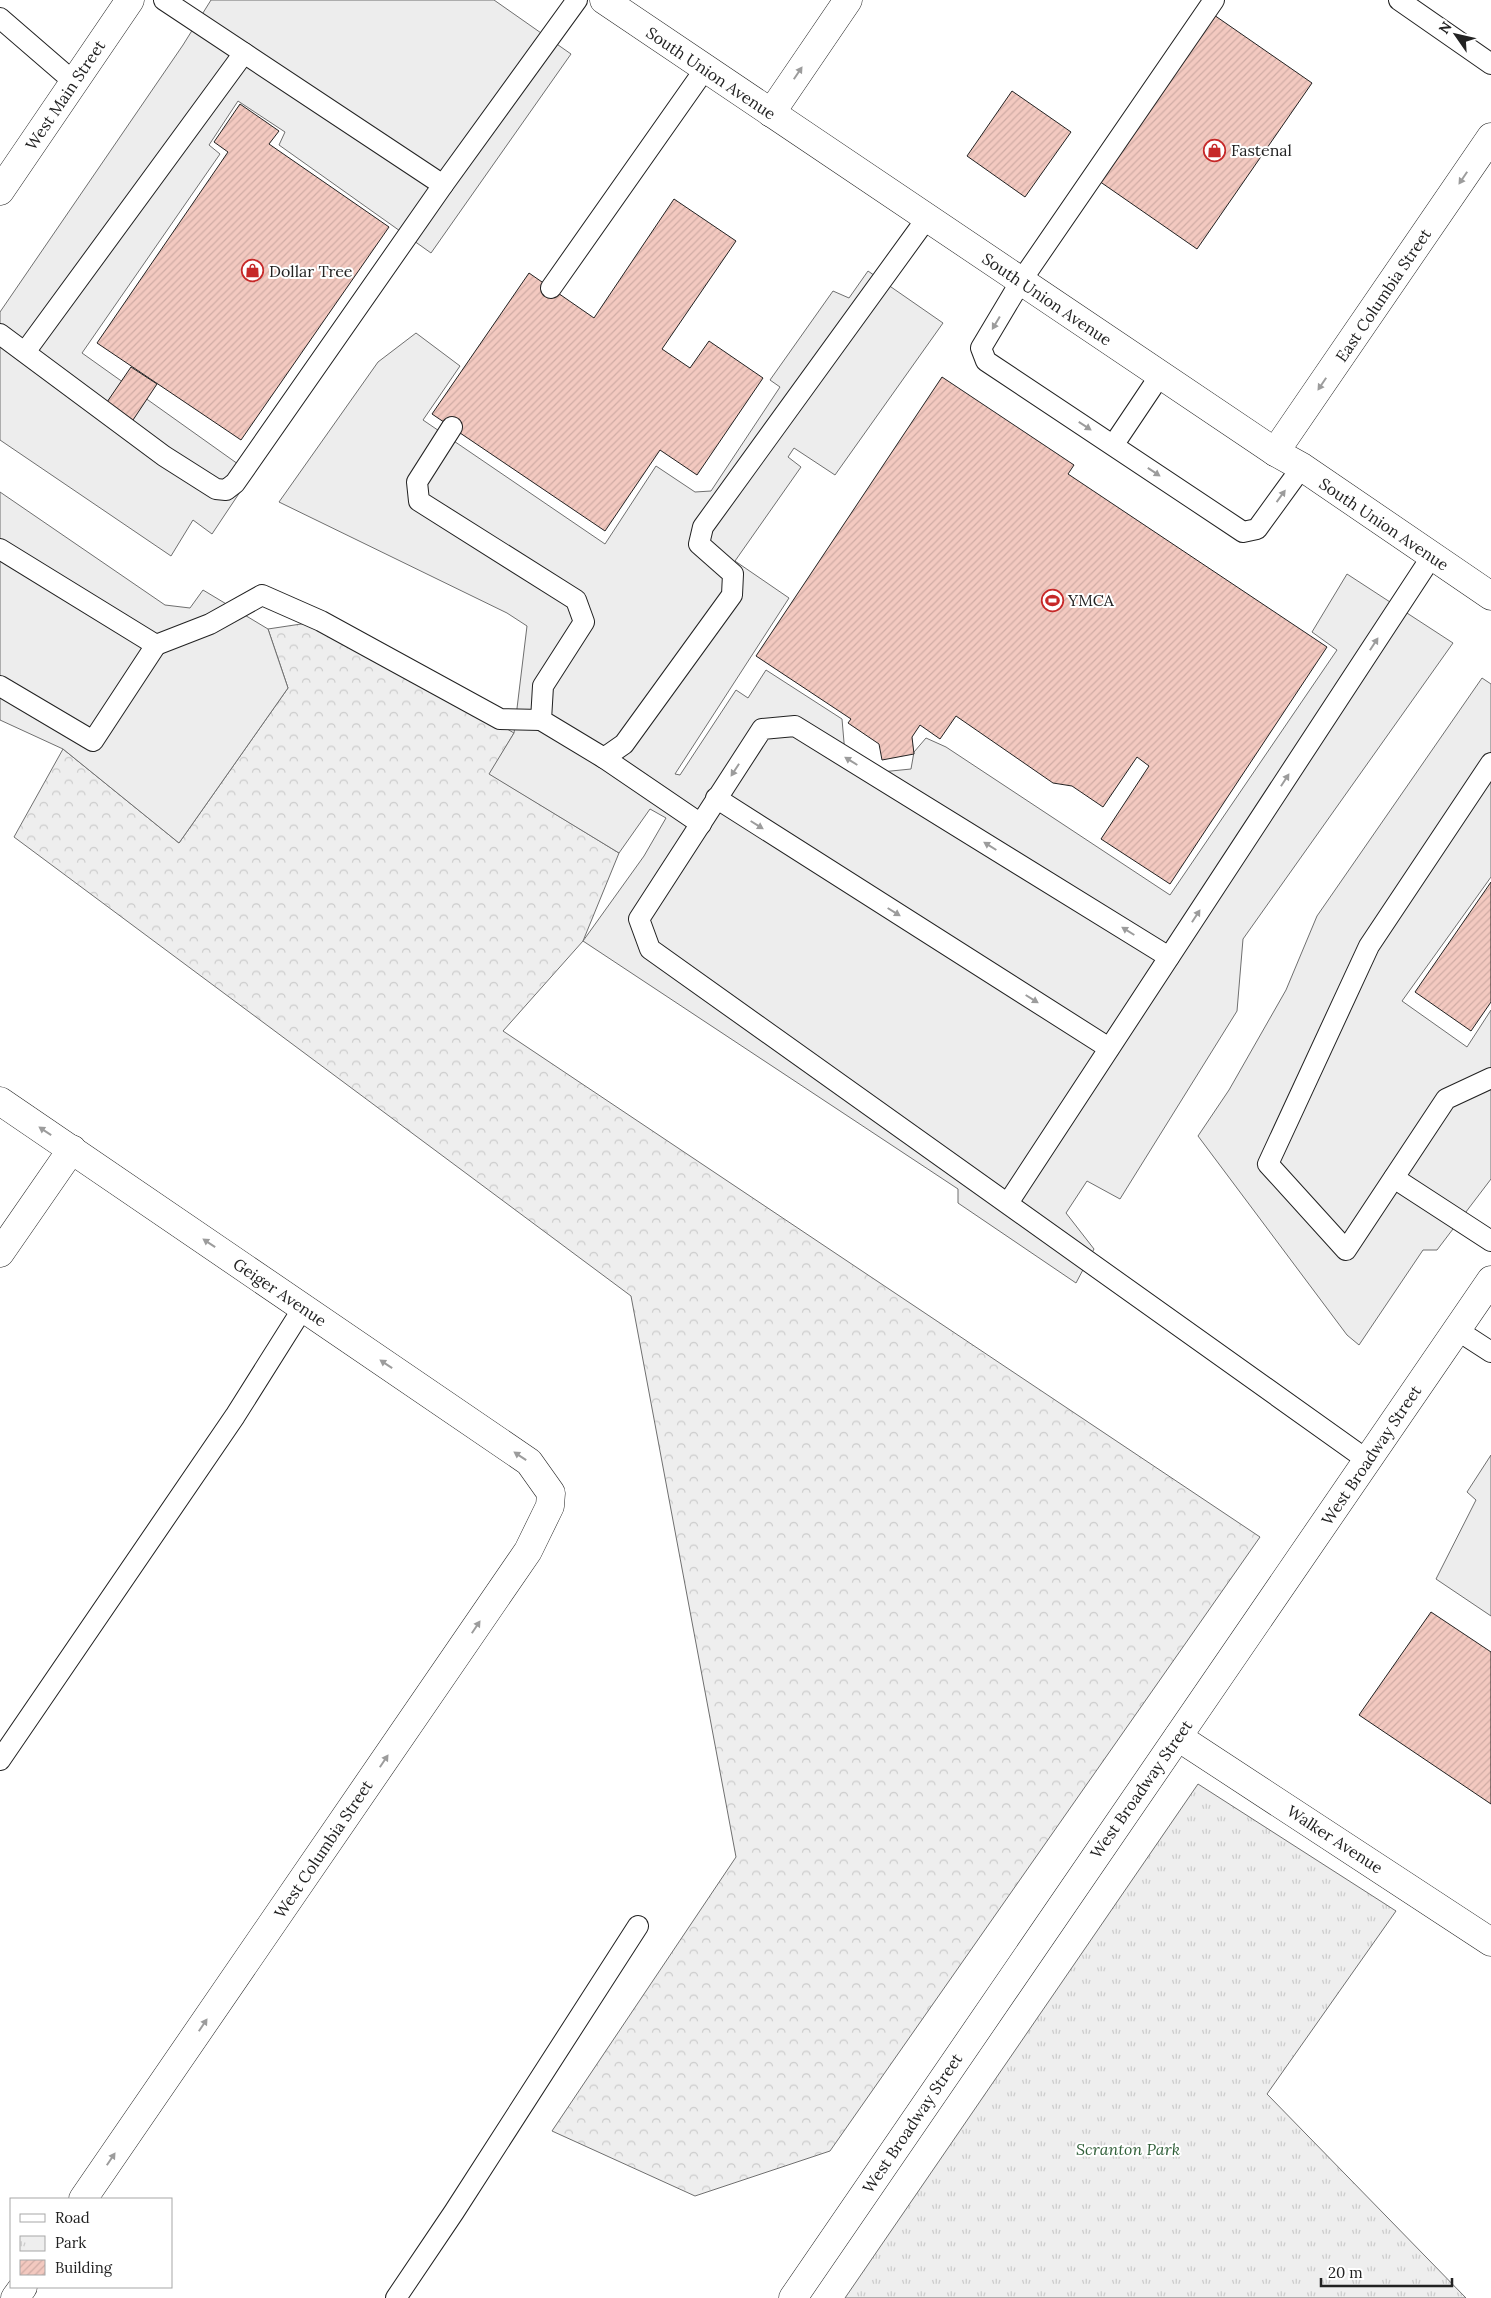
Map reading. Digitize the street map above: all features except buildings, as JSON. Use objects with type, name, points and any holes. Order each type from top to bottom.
[{"type":"street","name":"West Main Street","points":[[0,191],[130,0]]},
{"type":"street","name":"South Union Avenue","points":[[604,0],[1275,452],[1302,467],[1491,596]]},
{"type":"street","points":[[771,113],[848,0]]},
{"type":"street","name":"East Columbia Street","points":[[1275,452],[1491,137]]},
{"type":"street","name":"Geiger Avenue","points":[[0,1101],[529,1462],[551,1493]]},
{"type":"street","points":[[0,1253],[72,1149]]},
{"type":"street","name":"West Broadway Street","points":[[792,2298],[1146,1779],[1178,1737],[1491,1280]]},
{"type":"street","name":"West Columbia Street","points":[[84,2198],[528,1551],[550,1506],[551,1493]]},
{"type":"street","name":"Walker Avenue","points":[[1178,1737],[1491,1942]]},
{"type":"lane","points":[[164,0],[443,185]]},
{"type":"lane","points":[[0,334],[164,456],[216,490],[226,490],[235,483],[443,185],[577,0]]},
{"type":"lane","points":[[1214,0],[1021,281],[981,348],[986,361],[1114,444],[1243,532],[1257,529],[1302,467]]},
{"type":"lane","points":[[1399,0],[1491,64]]},
{"type":"lane","points":[[0,18],[74,82]]},
{"type":"lane","points":[[26,352],[244,53]]},
{"type":"lane","points":[[551,288],[706,69]]},
{"type":"lane","points":[[604,758],[624,744],[732,595],[733,574],[700,544],[703,527],[927,218]]},
{"type":"lane","points":[[1114,444],[1161,374]]},
{"type":"lane","points":[[452,427],[417,482],[419,502],[576,600],[584,622],[543,686],[541,720]]},
{"type":"lane","points":[[0,549],[156,645]]},
{"type":"lane","points":[[1008,1203],[1432,556]]},
{"type":"lane","points":[[0,686],[93,741],[156,645],[210,624],[262,595],[321,621],[500,719],[541,720],[604,758],[701,824]]},
{"type":"lane","points":[[1170,957],[795,726],[762,729],[639,919],[650,949],[1367,1460]]},
{"type":"lane","points":[[1491,764],[1369,946],[1268,1164],[1346,1250],[1446,1099],[1491,1078]]},
{"type":"lane","points":[[716,798],[1109,1048]]},
{"type":"lane","points":[[1394,1178],[1491,1241]]},
{"type":"lane","points":[[0,1760],[235,1416],[304,1308]]},
{"type":"lane","points":[[1457,1330],[1491,1352]]},
{"type":"lane","points":[[396,2298],[460,2204],[638,1926]]},
{"type":"green space","points":[[321,621],[514,733],[490,774],[619,853],[583,941],[503,1031],[1260,1537],[830,2151],[695,2196],[552,2131],[736,1857],[631,1296],[14,837],[63,749],[179,843],[288,688],[268,629]]},
{"type":"green space","name":"Scranton Park","points":[[1198,1784],[1396,1911],[1267,2094],[1466,2298],[845,2298]]},
{"type":"shaded area","points":[[211,0],[494,0],[571,54],[431,253],[279,145],[285,132],[238,101],[209,145],[220,154],[82,353],[252,474],[212,534],[193,520],[171,556],[0,440],[0,312],[183,45]]},
{"type":"shaded area","points":[[868,271],[943,323],[835,475],[794,448],[788,457],[801,467],[735,561],[789,598],[675,774],[680,775],[736,690],[748,698],[766,670],[842,719],[845,754],[881,772],[911,769],[914,752],[926,738],[946,747],[1170,895],[1337,650],[1312,632],[1347,574],[1453,643],[1243,939],[1237,1011],[1120,1199],[1087,1181],[1066,1213],[1094,1249],[1076,1283],[958,1203],[958,1189],[583,941],[644,856],[666,818],[650,809],[619,853],[489,774],[514,733],[527,626],[507,613],[279,502],[378,362],[416,333],[460,366],[423,420],[605,544],[656,466],[695,492],[711,491],[780,387],[770,380],[833,291],[849,298]]},
{"type":"shaded area","points":[[0,492],[165,605],[190,608],[203,590],[268,629],[288,688],[179,843],[63,749],[0,720]]},
{"type":"shaded area","points":[[1482,678],[1491,684],[1491,877],[1402,1001],[1467,1047],[1491,1010],[1491,1179],[1437,1250],[1423,1250],[1359,1345],[1347,1335],[1198,1136],[1229,1090],[1286,990],[1317,916]]},
{"type":"shaded area","points":[[1491,1455],[1491,1616],[1436,1579],[1476,1500],[1467,1492]]},
{"type":"place","name":"Fastenal","points":[[1215,150]]},
{"type":"place","name":"Dollar Tree","points":[[253,271]]},
{"type":"place","name":"YMCA","points":[[1052,600]]}]
